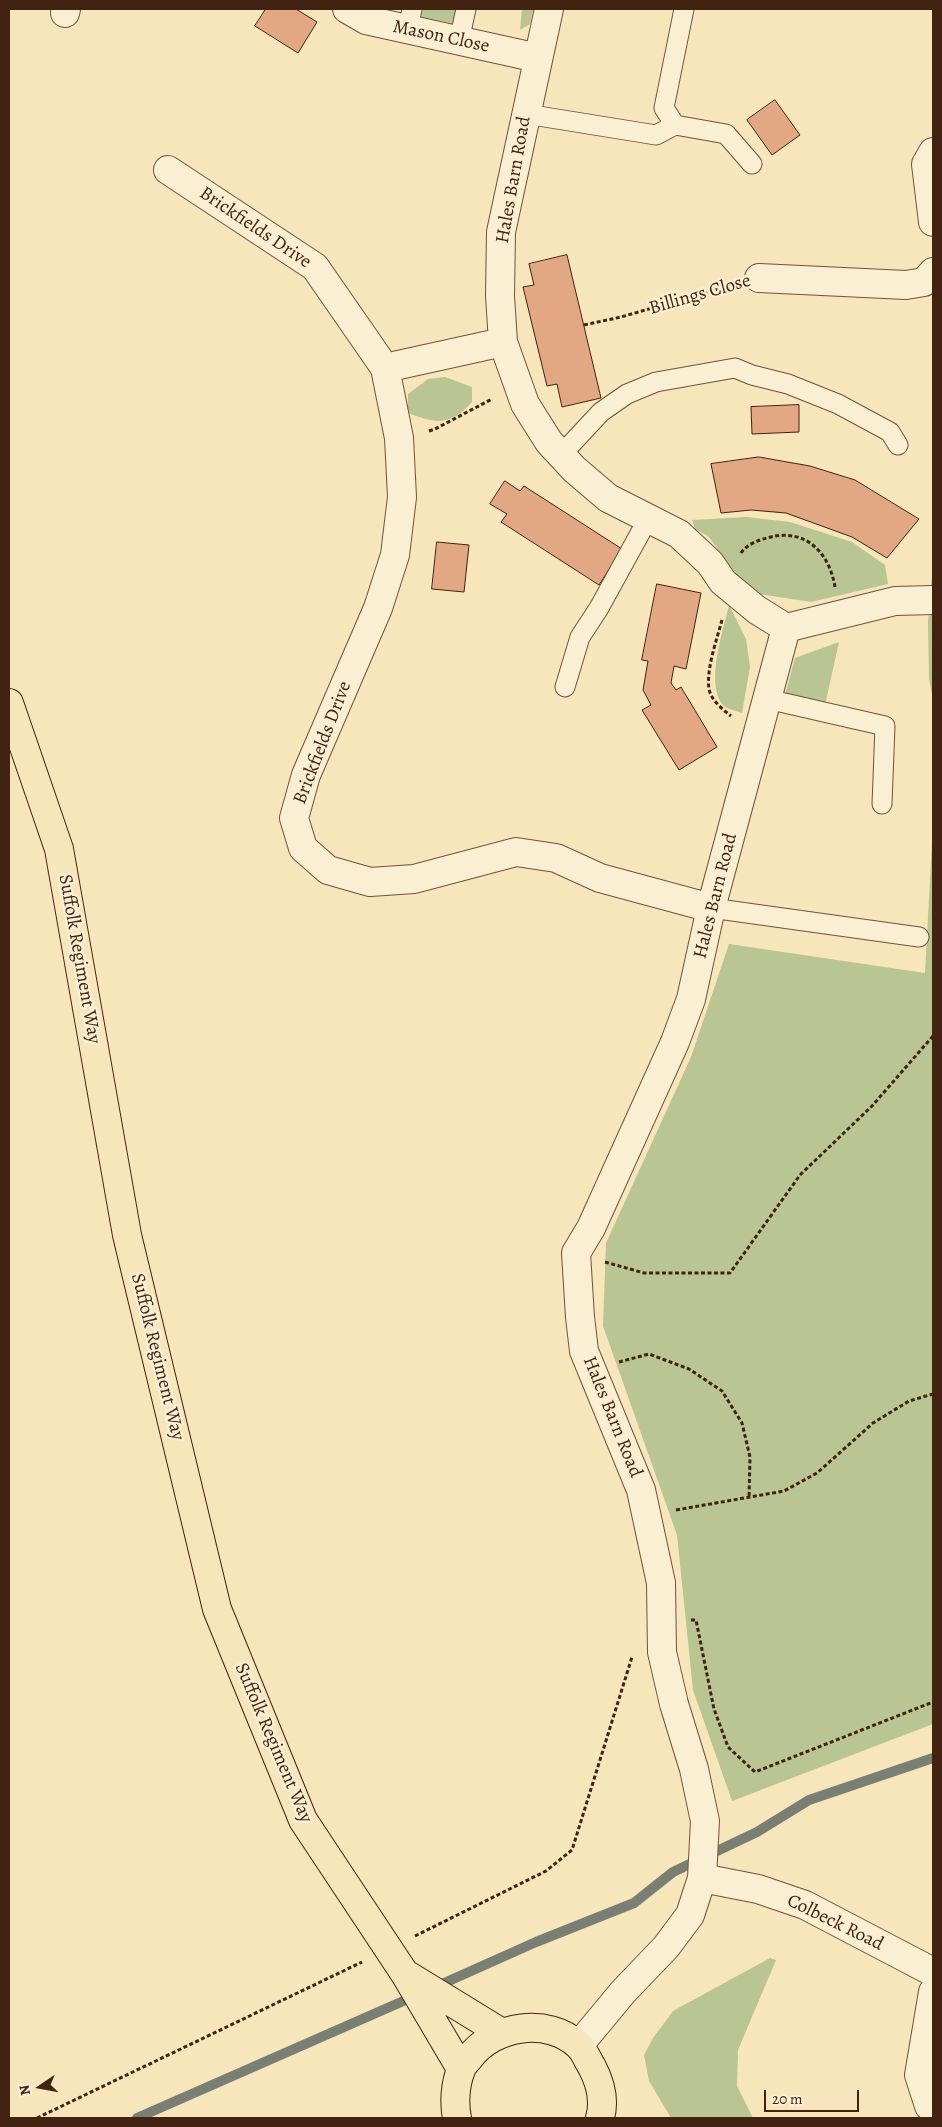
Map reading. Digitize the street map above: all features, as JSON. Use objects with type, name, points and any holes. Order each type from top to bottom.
[{"type":"main road","name":"Suffolk Regiment Way","points":[[9,703],[59,849],[127,1235],[218,1609],[303,1820],[410,1978],[435,2003],[461,2069]]},
{"type":"main road","points":[[435,2003],[502,2033]]},
{"type":"main road","points":[[457,2118],[454,2105],[461,2069],[477,2048],[502,2033],[527,2027],[556,2030],[579,2045],[597,2077],[607,2114]]},
{"type":"street","name":"Mason Close","points":[[347,9],[366,20],[410,19],[459,40],[538,58]]},
{"type":"street","name":"Hales Barn Road","points":[[549,9],[502,232],[500,296],[503,342],[525,404],[549,442],[574,470],[608,498],[649,517],[679,534],[710,563],[723,582],[757,610],[786,628],[711,908],[691,999],[675,1042],[591,1228],[576,1253],[584,1351],[642,1490],[661,1583],[662,1652],[674,1704],[694,1769],[705,1821],[702,1876],[690,1915],[666,1947],[624,1992],[579,2045]]},
{"type":"street","points":[[933,152],[926,164],[933,222]]},
{"type":"street","name":"Brickfields Drive","points":[[168,170],[315,267],[385,368],[399,438],[402,498],[395,555],[378,608],[306,774],[294,818],[303,848],[328,870],[370,882],[414,879],[516,852],[556,858],[600,878],[711,908]]},
{"type":"street","name":"Billings Close","points":[[759,278],[906,285],[924,282],[933,272]]},
{"type":"street","points":[[385,368],[503,342]]},
{"type":"street","points":[[786,628],[896,601],[933,600]]},
{"type":"street","name":"Colbeck Road","points":[[702,1876],[758,1889],[805,1905],[933,1972]]},
{"type":"street","points":[[933,1992],[919,2075],[930,2106],[933,2107]]},
{"type":"lane","points":[[459,40],[466,9]]},
{"type":"lane","points":[[675,125],[664,108],[684,9]]},
{"type":"lane","points":[[526,114],[656,135],[675,125],[726,134],[752,164]]},
{"type":"lane","points":[[561,455],[602,412],[627,394],[656,382],[735,368],[752,375],[788,384],[838,404],[890,432],[898,445]]},
{"type":"lane","points":[[565,687],[580,637],[599,608],[649,517]]},
{"type":"lane","points":[[767,699],[885,726],[882,804]]},
{"type":"lane","points":[[711,908],[919,937]]},
{"type":"path","name":"Billings Close","points":[[584,325],[621,317],[759,278]]},
{"type":"path","points":[[399,438],[436,430],[518,385]]},
{"type":"path","points":[[576,1253],[644,1273],[730,1273],[800,1174],[872,1106],[933,1036]]},
{"type":"path","points":[[590,1369],[649,1354],[689,1369],[722,1391],[742,1423],[750,1457],[749,1498]]},
{"type":"path","points":[[647,1515],[784,1491],[817,1473],[873,1423],[909,1401],[933,1394]]},
{"type":"path","points":[[662,1624],[696,1620],[714,1709],[728,1747],[755,1772],[933,1702]]},
{"type":"green space","points":[[423,9],[459,9],[456,24],[421,17]]},
{"type":"green space","points":[[522,9],[533,9],[530,24],[520,30]]},
{"type":"green space","points":[[445,377],[472,387],[472,402],[464,410],[443,421],[435,421],[408,413],[408,394],[428,379]]},
{"type":"green space","points":[[747,517],[790,522],[852,542],[885,565],[888,584],[811,602],[759,594],[739,578],[708,536],[695,529],[692,520]]},
{"type":"green space","points":[[933,566],[933,699],[929,679],[928,621]]},
{"type":"green space","points":[[729,605],[746,639],[750,667],[742,713],[727,708],[720,700],[716,688],[717,659]]},
{"type":"green space","points":[[839,642],[825,705],[785,695],[795,658]]},
{"type":"green space","points":[[933,823],[933,1724],[732,1801],[693,1690],[677,1535],[603,1326],[606,1243],[691,1057],[729,944],[925,973]]},
{"type":"green space","points":[[770,1958],[776,1960],[738,2050],[737,2086],[753,2118],[671,2118],[649,2081],[644,2055],[653,2038],[673,2011]]},
{"type":"building","points":[[266,9],[296,9],[317,22],[298,53],[255,26]]},
{"type":"building","points":[[775,100],[800,135],[772,155],[747,120]]},
{"type":"building","points":[[567,255],[601,398],[562,407],[557,384],[547,386],[523,287],[534,285],[529,264]]},
{"type":"building","points":[[799,405],[799,432],[752,434],[751,407]]},
{"type":"building","points":[[759,457],[810,466],[855,480],[919,519],[887,558],[852,537],[786,513],[751,510],[721,513],[711,464]]},
{"type":"building","points":[[505,481],[520,491],[524,486],[622,549],[599,585],[501,522],[507,514],[490,504]]},
{"type":"building","points":[[437,542],[469,545],[464,592],[432,589]]},
{"type":"building","points":[[657,584],[701,593],[686,669],[674,666],[671,683],[676,690],[681,687],[717,747],[679,770],[642,710],[651,705],[643,690],[648,661],[642,660]]},
{"type":"waterway","points":[[433,1988],[536,1942],[634,1903],[673,1872],[757,1832],[809,1800],[933,1758]]},
{"type":"waterway","points":[[137,2118],[417,1995]]}]
